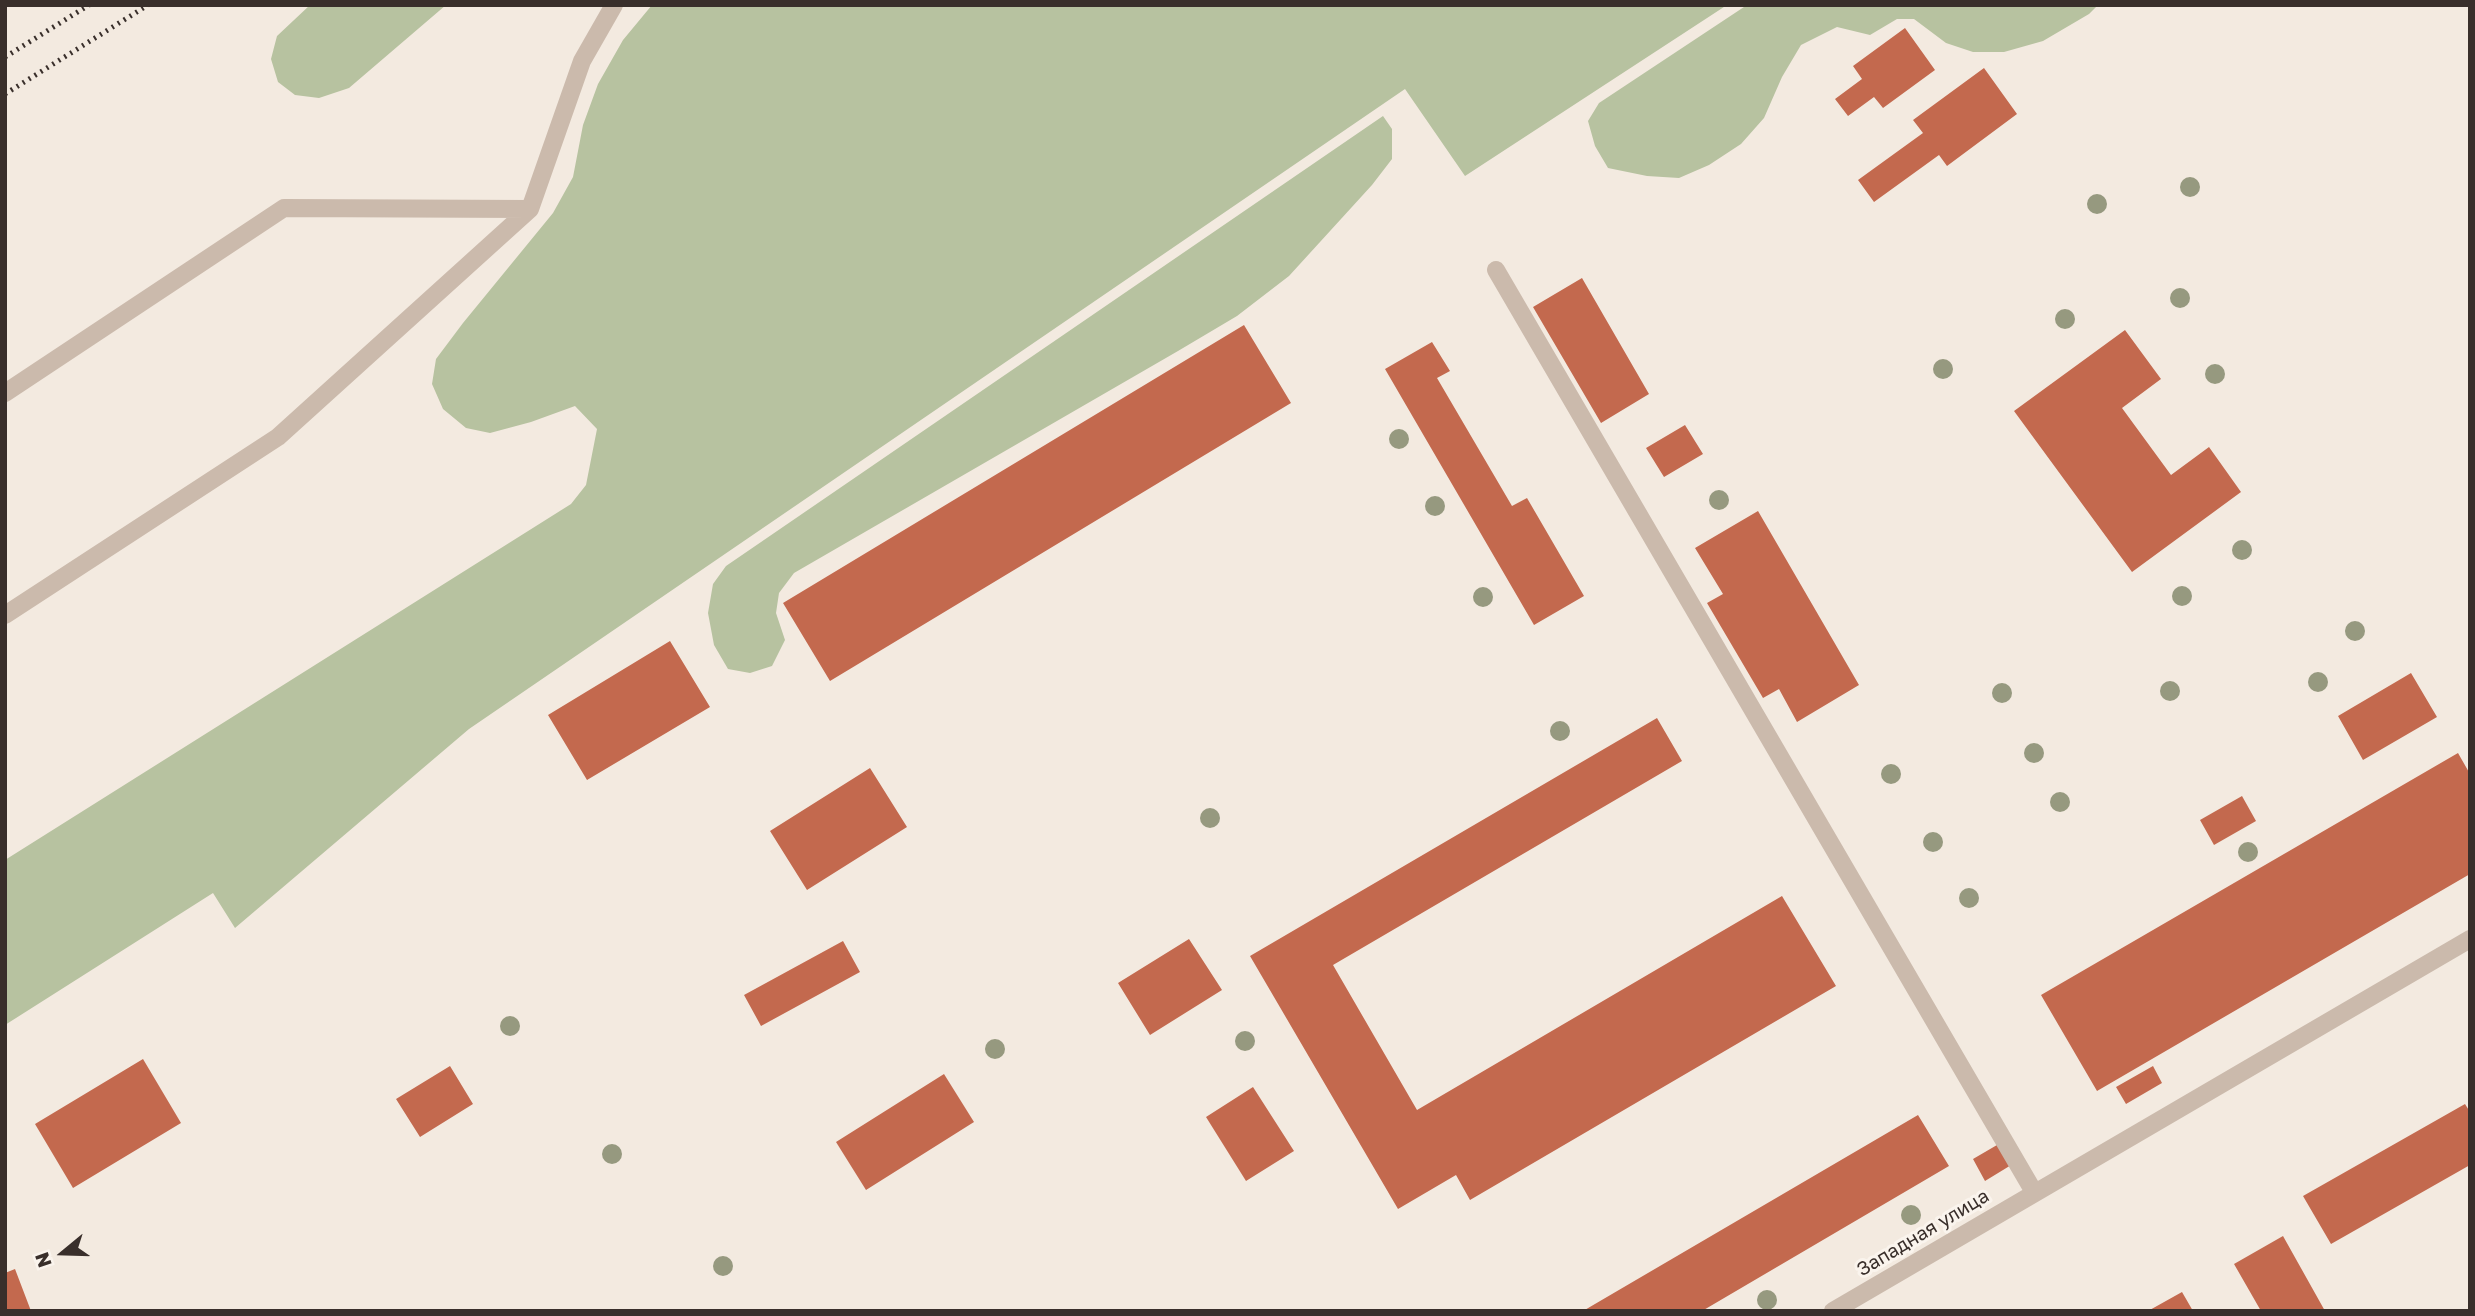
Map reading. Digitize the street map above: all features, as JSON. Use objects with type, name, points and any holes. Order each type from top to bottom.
[{"type":"street","points":[[5,615],[278,437],[530,209],[582,61],[614,5]]},
{"type":"street","points":[[5,393],[284,208],[530,209]]},
{"type":"street","points":[[1496,270],[2034,1192]]},
{"type":"street","name":"Западная улица","points":[[1838,1309],[2470,939]]},
{"type":"green space","points":[[310,5],[446,5],[349,88],[319,98],[295,95],[278,82],[271,59],[277,36]]},
{"type":"green space","points":[[652,5],[1727,5],[1465,176],[1405,89],[469,729],[235,928],[213,893],[5,1025],[5,860],[571,504],[586,485],[597,429],[575,406],[490,433],[466,428],[443,409],[432,384],[436,359],[553,213],[573,177],[583,125],[598,84],[623,40]]},
{"type":"green space","points":[[1747,5],[2098,5],[2089,14],[2043,41],[2004,52],[1973,52],[1946,43],[1914,19],[1897,19],[1870,35],[1837,27],[1801,45],[1782,77],[1764,118],[1741,144],[1709,165],[1679,178],[1647,176],[1608,168],[1595,146],[1588,121],[1599,103]]},
{"type":"green space","points":[[1383,116],[1392,129],[1392,159],[1372,185],[1289,276],[1237,316],[794,573],[779,593],[776,613],[785,640],[772,666],[750,673],[728,669],[714,645],[708,613],[713,584],[726,566]]},
{"type":"building","points":[[1905,28],[1935,70],[1883,108],[1874,97],[1848,116],[1835,99],[1862,79],[1853,66]]},
{"type":"building","points":[[1984,68],[2017,114],[1947,166],[1939,155],[1874,202],[1858,180],[1923,133],[1913,120]]},
{"type":"building","points":[[1582,278],[1649,394],[1601,423],[1533,307]]},
{"type":"building","points":[[1244,325],[1291,403],[830,681],[783,603]]},
{"type":"building","points":[[2125,330],[2161,379],[2122,408],[2171,475],[2209,447],[2241,492],[2132,572],[2014,411]]},
{"type":"building","points":[[1432,342],[1450,371],[1437,378],[1512,506],[1527,498],[1584,596],[1534,625],[1385,369]]},
{"type":"building","points":[[1685,425],[1703,454],[1664,477],[1646,448]]},
{"type":"building","points":[[1758,511],[1859,685],[1797,722],[1779,689],[1763,698],[1707,603],[1723,594],[1695,548]]},
{"type":"building","points":[[670,641],[710,707],[587,780],[548,715]]},
{"type":"building","points":[[2411,673],[2437,717],[2363,760],[2338,716]]},
{"type":"building","points":[[1657,718],[1682,761],[1333,965],[1417,1110],[1782,896],[1836,986],[1470,1200],[1456,1175],[1398,1209],[1250,956]]},
{"type":"building","points":[[2458,753],[2470,774],[2470,874],[2097,1091],[2041,995]]},
{"type":"building","points":[[870,768],[907,827],[807,890],[770,831]]},
{"type":"building","points":[[2242,796],[2256,821],[2214,845],[2200,820]]},
{"type":"building","points":[[1189,939],[1222,990],[1150,1035],[1118,983]]},
{"type":"building","points":[[843,941],[860,972],[761,1026],[744,995]]},
{"type":"building","points":[[143,1059],[181,1123],[73,1188],[35,1124]]},
{"type":"building","points":[[450,1066],[473,1104],[420,1137],[396,1099]]},
{"type":"building","points":[[2153,1066],[2162,1083],[2126,1104],[2116,1087]]},
{"type":"building","points":[[944,1074],[974,1122],[866,1190],[836,1142]]},
{"type":"building","points":[[1253,1087],[1294,1151],[1246,1181],[1206,1117]]},
{"type":"building","points":[[2465,1104],[2470,1112],[2470,1165],[2331,1244],[2303,1196]]},
{"type":"building","points":[[1918,1115],[1949,1166],[1702,1311],[1583,1311]]},
{"type":"building","points":[[2009,1138],[2021,1159],[1985,1181],[1973,1159]]},
{"type":"building","points":[[2283,1236],[2325,1311],[2261,1311],[2234,1264]]},
{"type":"building","points":[[15,1269],[31,1311],[5,1311],[5,1273]]},
{"type":"building","points":[[2182,1292],[2193,1311],[2148,1311]]},
{"type":"railway","points":[[5,57],[89,5]]},
{"type":"railway","points":[[5,94],[148,5]]}]
